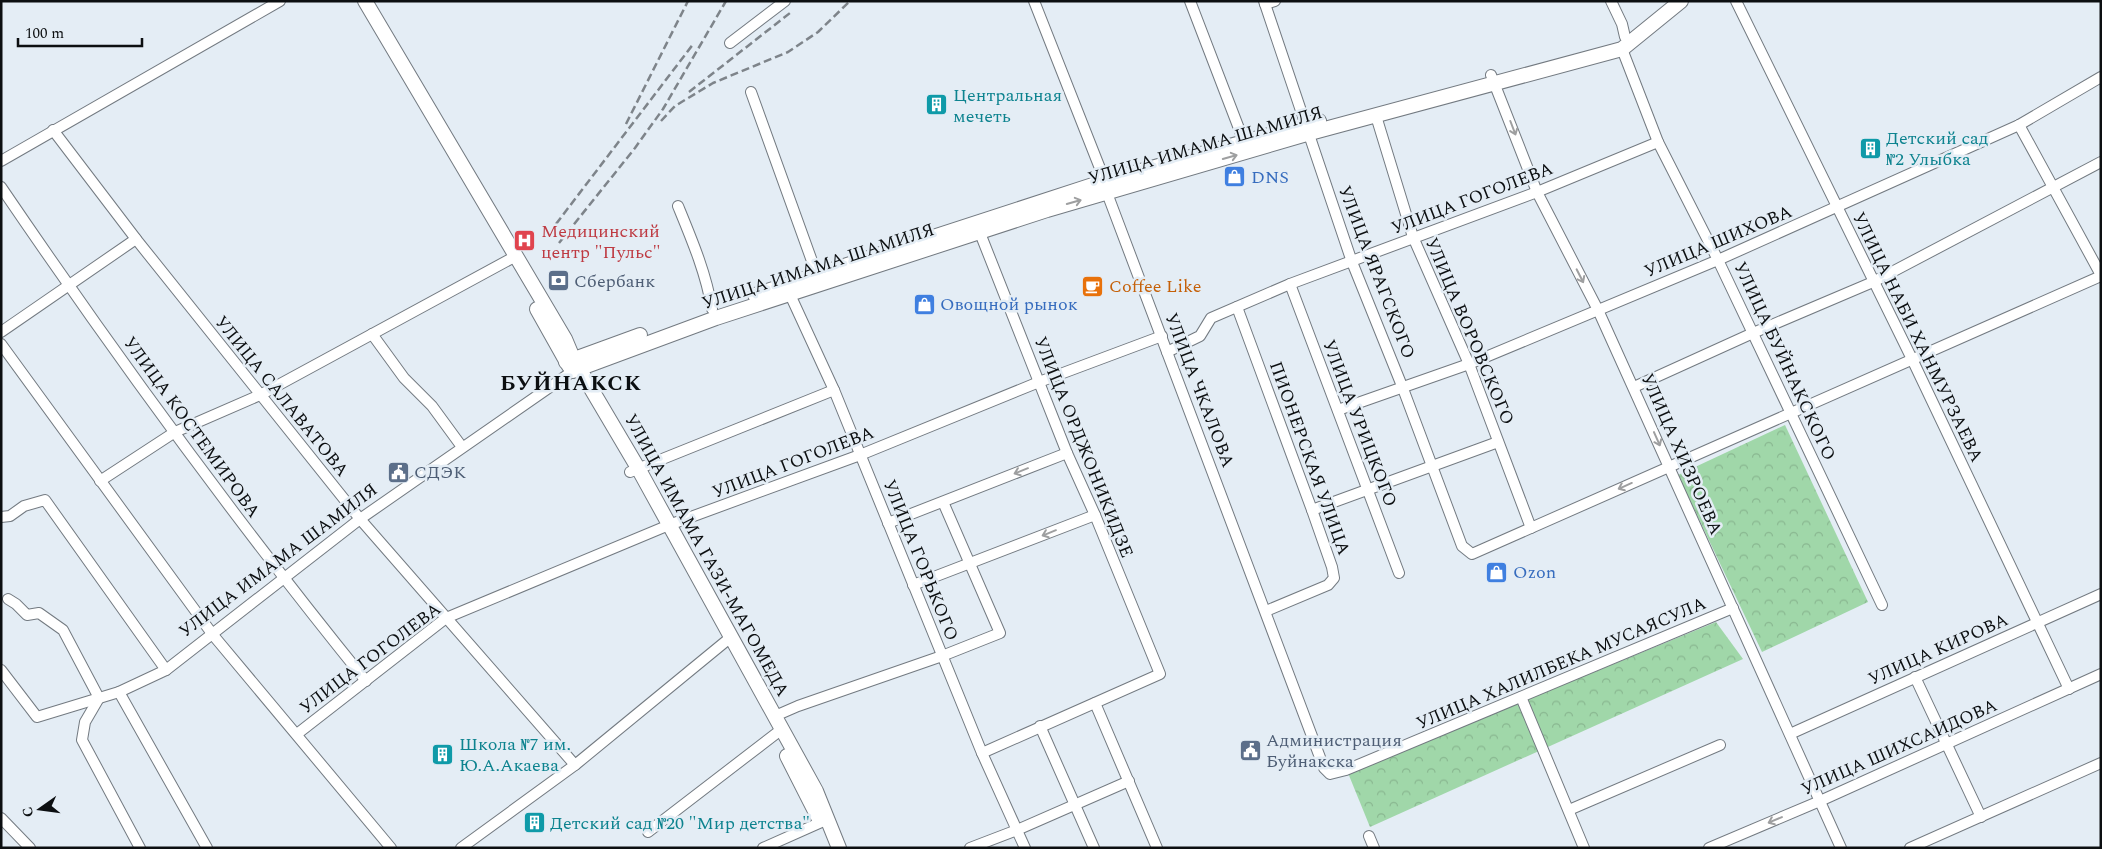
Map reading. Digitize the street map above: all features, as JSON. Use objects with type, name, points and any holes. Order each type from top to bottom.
[{"type":"main road","points":[[357,1],[513,258]]},
{"type":"main road","name":"УЛИЦА ИМАМА ГАЗИ-МАГОМЕДА","points":[[365,1],[513,258],[565,339],[573,364],[728,639],[775,716],[779,731]]},
{"type":"main road","name":"УЛИЦА ИМАМА ШАМИЛЯ","points":[[1624,43],[1667,1]]},
{"type":"main road","name":"УЛИЦА ИМАМА ШАМИЛЯ","points":[[573,364],[716,318],[788,289],[817,275],[1106,187],[1307,129],[1624,43],[1681,1]]},
{"type":"main road","name":"УЛИЦА ИМАМА ШАМИЛЯ","points":[[573,364],[712,309],[788,289],[980,232],[1106,187],[1246,141],[1376,116],[1493,79]]},
{"type":"main road","points":[[728,639],[779,731],[839,848]]},
{"type":"main road","points":[[824,821],[831,848]]},
{"type":"street","points":[[1,161],[280,1]]},
{"type":"street","points":[[730,44],[785,1]]},
{"type":"street","name":"УЛИЦА ЧКАЛОВА","points":[[1034,1],[1106,187],[1324,768],[1330,774],[1346,770]]},
{"type":"street","points":[[1190,1],[1243,139],[1246,141]]},
{"type":"street","name":"УЛИЦА БУЙНАКСКОГО","points":[[1611,1],[1622,24],[1624,43],[1658,142],[1718,260],[1882,605]]},
{"type":"street","name":"УЛИЦА НАБИ ХАНМУРЗАЕВА","points":[[1736,1],[1912,360],[2069,689]]},
{"type":"street","name":"УЛИЦА ЯРАГСКОГО","points":[[1268,2],[1307,129],[1352,262],[1402,386],[1462,546],[1472,554],[1531,528]]},
{"type":"street","name":"УЛИЦА ШИХОВА","points":[[1338,410],[1469,364],[1718,260],[2019,124],[2101,77]]},
{"type":"street","name":"УЛИЦА ХИЗРОЕВА","points":[[1493,79],[1537,192],[1598,310],[1634,387],[1841,848]]},
{"type":"street","points":[[751,92],[817,275]]},
{"type":"street","name":"УЛИЦА ВОРОВСКОГО","points":[[1376,116],[1413,237],[1469,364],[1531,528]]},
{"type":"street","points":[[1531,528],[2101,276],[2019,124]]},
{"type":"street","name":"УЛИЦА САЛАВАТОВА","points":[[53,130],[136,239],[360,519],[575,765]]},
{"type":"street","name":"УЛИЦА ГОГОЛЕВА","points":[[1168,352],[1200,336],[1211,318],[1290,284],[1537,192],[1658,142]]},
{"type":"street","points":[[1634,387],[1753,333],[1873,282],[2101,162]]},
{"type":"street","name":"УЛИЦА КОСТЕМИРОВА","points":[[1,187],[68,285],[283,578],[366,680]]},
{"type":"street","points":[[678,206],[698,256],[712,309]]},
{"type":"street","name":"УЛИЦА ОРДЖОНИКИДЗЕ","points":[[980,232],[1067,453],[1160,674],[1096,703]]},
{"type":"street","points":[[1,332],[136,239]]},
{"type":"street","points":[[100,481],[176,432],[260,395],[513,258]]},
{"type":"street","name":"УЛИЦА УРИЦКОГО","points":[[1290,284],[1399,573]]},
{"type":"street","name":"УЛИЦА ГОРЬКОГО","points":[[788,289],[834,390],[982,753],[1025,848]]},
{"type":"street","name":"ПИОНЕРСКАЯ УЛИЦА","points":[[1237,307],[1312,510],[1334,578],[1328,585],[1266,611]]},
{"type":"street","points":[[372,334],[404,378],[432,406],[462,447]]},
{"type":"street","name":"УЛИЦА ГОГОЛЕВА","points":[[297,734],[446,618],[666,527],[860,455],[1039,382],[1162,336]]},
{"type":"street","points":[[1,344],[213,634],[391,848]]},
{"type":"street","name":"УЛИЦА ИМАМА ШАМИЛЯ","points":[[1,670],[37,717],[119,692],[166,670],[360,519],[462,447],[573,364]]},
{"type":"street","points":[[634,470],[834,390]]},
{"type":"street","points":[[1312,510],[1498,442]]},
{"type":"street","points":[[888,522],[1067,453]]},
{"type":"street","points":[[1,517],[10,516],[24,506],[45,500],[166,670]]},
{"type":"street","points":[[775,716],[798,706],[942,656],[1000,633],[943,502]]},
{"type":"street","points":[[913,585],[1094,515]]},
{"type":"street","name":"УЛИЦА КИРОВА","points":[[1790,734],[2101,594]]},
{"type":"street","points":[[8,599],[27,615],[39,613],[63,630],[99,698],[85,722],[82,740],[140,848]]},
{"type":"street","name":"УЛИЦА ХАЛИЛБЕКА МУСАЯСУЛА","points":[[1346,770],[1733,608]]},
{"type":"street","points":[[461,848],[575,765],[728,639]]},
{"type":"street","name":"УЛИЦА ШИХСАИДОВА","points":[[1709,848],[1820,801],[2101,674]]},
{"type":"street","points":[[1916,677],[1981,817]]},
{"type":"street","points":[[119,692],[207,848]]},
{"type":"street","points":[[1521,697],[1584,848]]},
{"type":"street","points":[[982,753],[1096,703],[1157,848]]},
{"type":"street","points":[[1040,726],[1094,848]]},
{"type":"street","points":[[648,832],[779,731]]},
{"type":"street","points":[[1569,810],[1720,745]]},
{"type":"street","points":[[1910,848],[2101,763]]},
{"type":"street","points":[[970,848],[1129,782]]},
{"type":"street","points":[[1,818],[30,848]]},
{"type":"street","points":[[763,848],[824,821]]},
{"type":"street","points":[[1369,836],[1374,848]]},
{"type":"green space","points":[[1785,425],[1868,602],[1762,652],[1678,475]]},
{"type":"green space","points":[[1716,622],[1743,659],[1370,827],[1348,773]]},
{"type":"railway","points":[[626,124],[688,1]]},
{"type":"railway","points":[[559,243],[635,148],[663,109],[726,1]]},
{"type":"railway","points":[[661,121],[675,106],[713,83],[788,52],[818,32],[850,1]]},
{"type":"railway","points":[[689,92],[790,13]]},
{"type":"railway","points":[[556,224],[694,43]]},
{"type":"place","name":"Центральная мечеть","points":[[937,105]]},
{"type":"place","name":"Детский сад №2 Улыбка","points":[[1870,148]]},
{"type":"place","name":"DNS","points":[[1235,177]]},
{"type":"place","name":"Медицинский центр \"Пульс\"","points":[[525,241]]},
{"type":"place","name":"Сбербанк","points":[[558,281]]},
{"type":"place","name":"Coffee Like","points":[[1093,286]]},
{"type":"place","name":"Овощной рынок","points":[[924,304]]},
{"type":"place","name":"СДЭК","points":[[398,472]]},
{"type":"place","name":"Ozon","points":[[1497,572]]},
{"type":"place","name":"Администрация Буйнакска","points":[[1250,750]]},
{"type":"place","name":"Школа №7 им. Ю.А.Акаева","points":[[443,754]]},
{"type":"place","name":"Детский сад №20 \"Мир детства\"","points":[[534,823]]},
{"type":"district","name":"БУЙНАКСК","points":[[571,382]]}]
